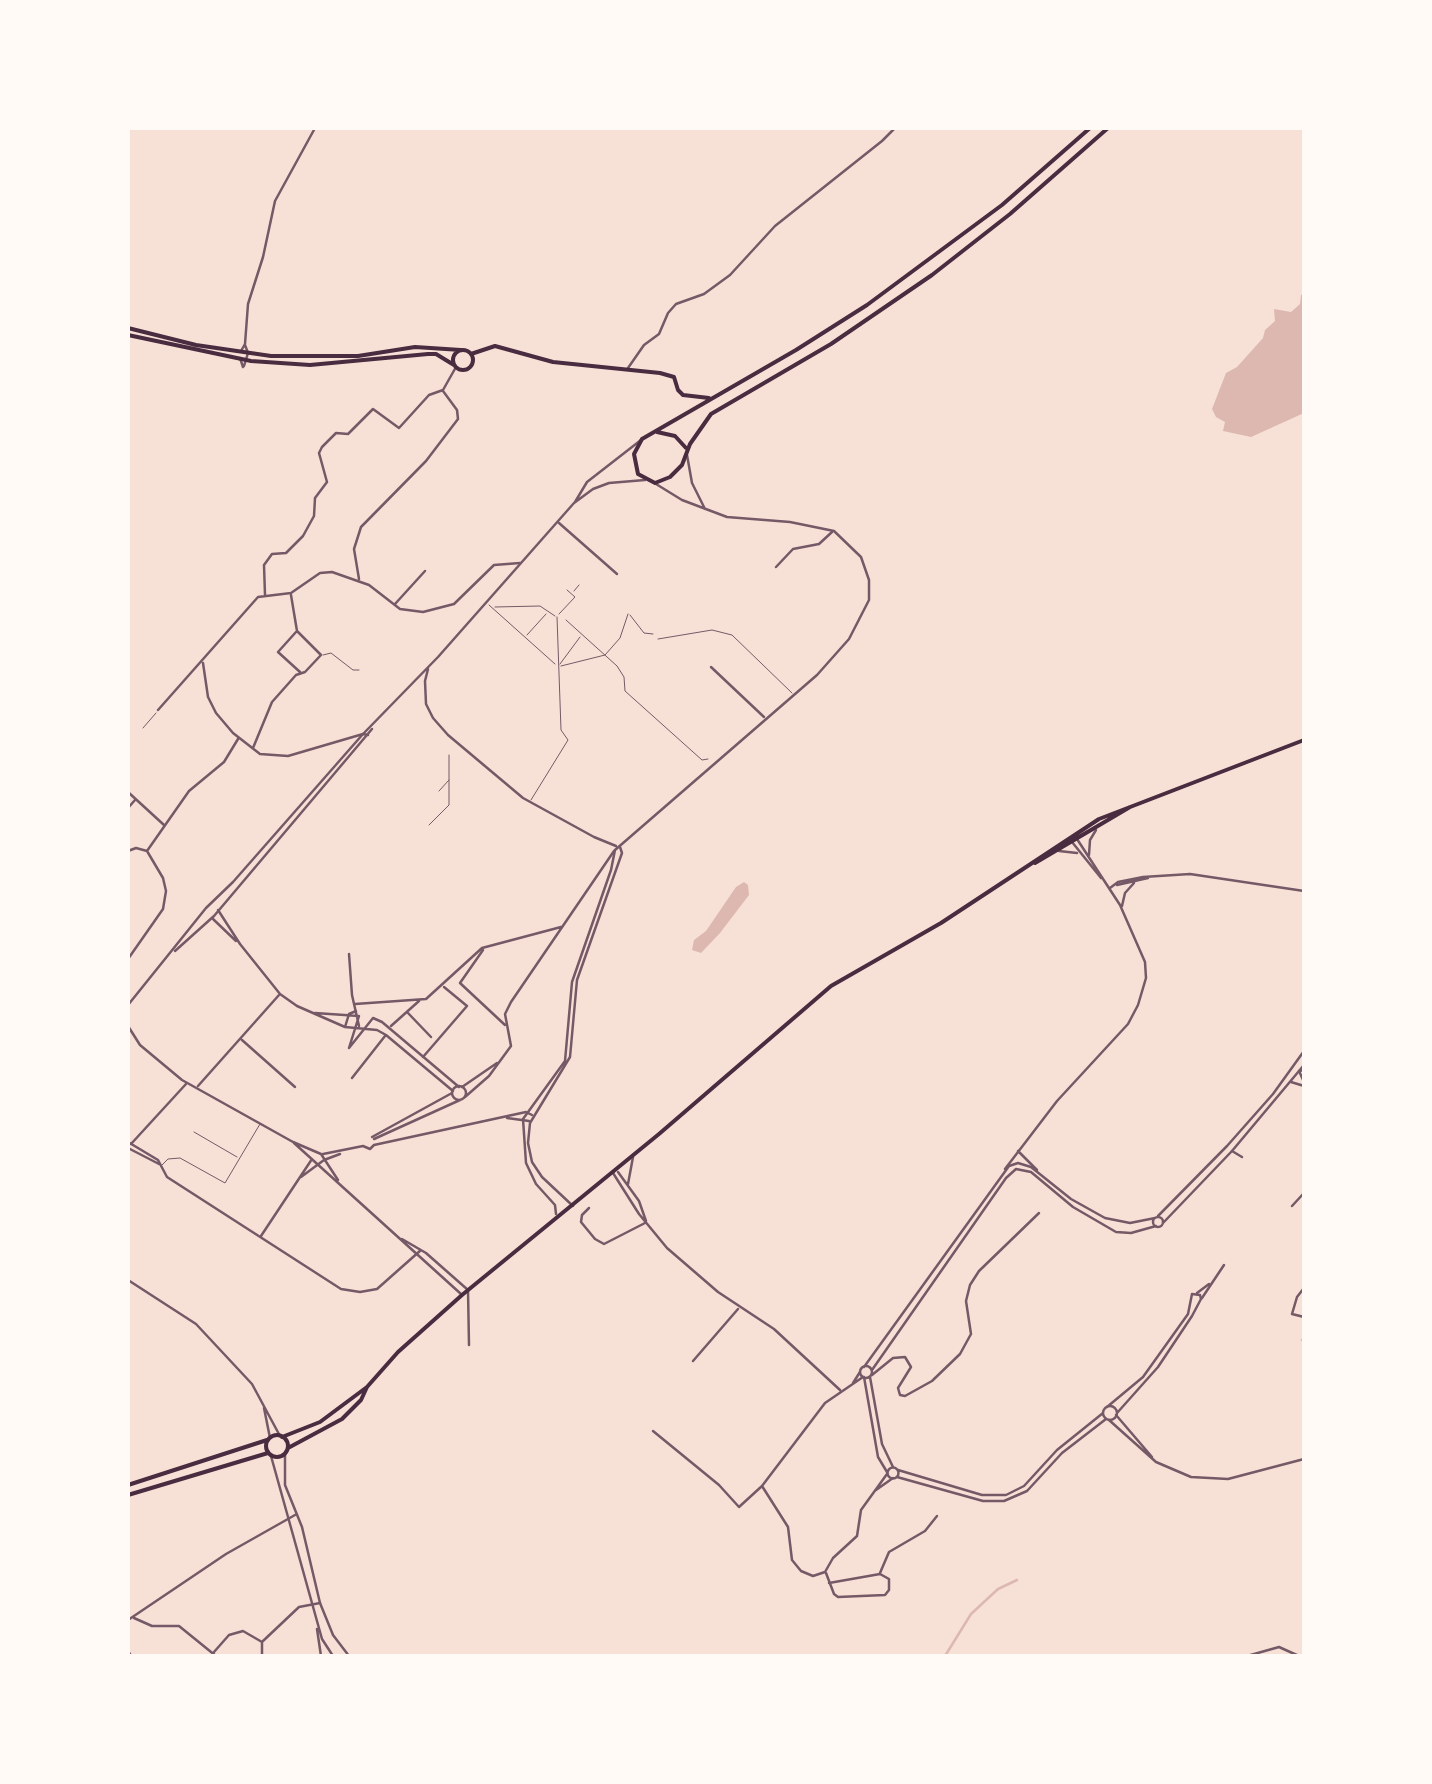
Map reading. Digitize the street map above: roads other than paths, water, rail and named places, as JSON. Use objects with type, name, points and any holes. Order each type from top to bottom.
[{"type":"main road","points":[[1090,128],[1002,205],[925,265],[810,342],[642,439],[634,461],[638,474],[655,483],[675,472],[710,414],[830,344],[932,275],[1021,205],[1108,128]]},
{"type":"main road","points":[[128,331],[242,357],[310,365],[428,354],[462,370],[471,366],[472,354]]},
{"type":"main road","points":[[242,357],[248,353],[318,358],[358,356],[415,347],[472,354],[495,346],[553,362],[628,368],[674,377],[683,395],[712,398]]},
{"type":"main road","points":[[456,366],[454,355],[461,350]]},
{"type":"main road","points":[[652,432],[674,436],[687,451]]},
{"type":"main road","points":[[128,1485],[320,1422],[367,1387],[398,1352],[462,1295],[633,1156],[831,986],[1134,804],[1304,740]]},
{"type":"main road","points":[[1030,866],[1134,804]]},
{"type":"main road","points":[[128,1496],[269,1454],[278,1458],[288,1448],[342,1419],[362,1400],[367,1387]]},
{"type":"main road","points":[[281,1436],[288,1448]]},
{"type":"main road","points":[[268,1439],[269,1454]]},
{"type":"street","points":[[242,357],[248,304],[264,258],[275,202],[316,128]]},
{"type":"street","points":[[628,368],[644,346],[660,334],[676,304],[704,294],[730,274],[775,226],[882,142],[894,128]]},
{"type":"street","points":[[245,344],[248,353]]},
{"type":"street","points":[[266,596],[264,565],[272,554],[286,553],[303,536],[314,516],[315,498],[328,482],[320,453],[322,446],[336,433],[348,434],[373,409],[399,428],[429,394],[443,390],[456,366]]},
{"type":"street","points":[[359,580],[354,549],[361,527],[426,461],[458,419],[457,410],[443,390]]},
{"type":"street","points":[[128,1005],[211,902],[522,563],[574,503],[587,482],[642,439]]},
{"type":"street","points":[[687,451],[688,473],[706,510]]},
{"type":"street","points":[[574,503],[609,483],[646,480]]},
{"type":"street","points":[[373,1141],[462,1098],[498,1062],[511,1046],[505,1025],[510,1002],[617,848],[795,696],[849,639],[869,600],[869,580],[861,556],[834,531],[804,523],[727,517],[655,483]]},
{"type":"street","points":[[558,522],[617,574]]},
{"type":"street","points":[[776,567],[793,549],[818,544],[834,531]]},
{"type":"street","points":[[143,728],[255,599],[290,593],[320,573],[332,572],[359,580],[394,605],[412,612],[441,609],[454,604],[494,565],[522,563]]},
{"type":"street","points":[[394,605],[425,571]]},
{"type":"street","points":[[571,594],[579,585]]},
{"type":"street","points":[[530,802],[568,740],[560,730],[558,615],[575,596],[568,590]]},
{"type":"street","points":[[290,593],[297,631],[321,655]]},
{"type":"street","points":[[487,602],[558,666]]},
{"type":"street","points":[[492,607],[540,606],[565,618],[624,677],[625,691],[702,760],[708,759]]},
{"type":"street","points":[[525,638],[548,613]]},
{"type":"street","points":[[558,666],[605,655],[620,638],[628,614],[644,633],[653,634]]},
{"type":"street","points":[[658,639],[712,630],[732,635],[795,696]]},
{"type":"street","points":[[297,631],[278,652],[301,673]]},
{"type":"street","points":[[558,666],[582,634]]},
{"type":"street","points":[[252,750],[268,706],[321,655],[332,653],[353,670],[359,670]]},
{"type":"street","points":[[203,661],[202,676],[216,713],[252,750],[274,757],[288,756],[366,735]]},
{"type":"street","points":[[431,663],[424,681],[425,692],[428,710],[440,727],[530,802],[622,853],[577,980],[570,1057],[532,1119],[528,1143],[532,1162],[570,1208]]},
{"type":"street","points":[[711,667],[767,720]]},
{"type":"street","points":[[408,688],[417,687],[425,692]]},
{"type":"street","points":[[172,952],[212,918],[366,735]]},
{"type":"street","points":[[146,851],[189,791],[224,762],[239,738]]},
{"type":"street","points":[[430,826],[448,805],[450,755]]},
{"type":"street","points":[[439,791],[451,778]]},
{"type":"street","points":[[128,792],[165,826]]},
{"type":"street","points":[[128,808],[136,799]]},
{"type":"street","points":[[1088,856],[1090,840],[1098,826]]},
{"type":"street","points":[[1073,838],[1080,854],[1112,887],[1147,972],[1138,1006],[1128,1024],[1065,1091],[1009,1162],[864,1367],[862,1376],[878,1457],[887,1473],[983,1500],[1004,1502],[1026,1491],[1062,1453],[1116,1414],[1152,1374],[1224,1265]]},
{"type":"street","points":[[1073,838],[1102,879]]},
{"type":"street","points":[[363,1146],[364,1138],[373,1141],[506,1118],[526,1112],[539,1101],[565,1061],[572,982],[617,848]]},
{"type":"street","points":[[128,851],[146,851],[164,878],[165,899],[163,909],[128,959]]},
{"type":"street","points":[[1059,851],[1080,854]]},
{"type":"street","points":[[1112,887],[1150,878],[1216,875],[1304,891]]},
{"type":"street","points":[[1112,887],[1150,878]]},
{"type":"street","points":[[1122,908],[1125,892],[1134,882]]},
{"type":"street","points":[[211,902],[280,994],[345,1027],[386,1035],[462,1098]]},
{"type":"street","points":[[205,909],[240,944]]},
{"type":"street","points":[[390,1028],[420,1000],[443,986],[482,948],[562,927]]},
{"type":"street","points":[[482,948],[483,954],[460,983],[505,1025]]},
{"type":"street","points":[[349,954],[359,1028]]},
{"type":"street","points":[[423,1057],[467,1006],[443,986]]},
{"type":"street","points":[[128,998],[138,990]]},
{"type":"street","points":[[196,1088],[280,994]]},
{"type":"street","points":[[355,1004],[420,1000]]},
{"type":"street","points":[[345,1027],[350,1014],[357,1010]]},
{"type":"street","points":[[407,1012],[431,1037]]},
{"type":"street","points":[[314,1013],[359,1016]]},
{"type":"street","points":[[359,1016],[349,1048],[373,1018],[460,1087],[462,1098]]},
{"type":"street","points":[[128,1026],[134,1037]]},
{"type":"street","points":[[128,1032],[159,1063],[188,1083],[318,1153],[338,1180]]},
{"type":"street","points":[[352,1078],[386,1035]]},
{"type":"street","points":[[241,1039],[295,1087]]},
{"type":"street","points":[[1018,1151],[1072,1199],[1105,1218],[1130,1223],[1157,1217],[1227,1146],[1304,1051]]},
{"type":"street","points":[[300,1178],[324,1160],[363,1146],[368,1149],[373,1141],[498,1062]]},
{"type":"street","points":[[1290,1083],[1304,1082],[1300,1062],[1294,1064]]},
{"type":"street","points":[[1294,1064],[1303,1069]]},
{"type":"street","points":[[871,1374],[1016,1169],[1031,1172],[1073,1207],[1116,1232],[1130,1234],[1156,1226],[1232,1151],[1303,1069]]},
{"type":"street","points":[[188,1083],[128,1145],[161,1164],[167,1177],[308,1270],[350,1292],[376,1289],[419,1252]]},
{"type":"street","points":[[526,1112],[532,1119]]},
{"type":"street","points":[[526,1112],[526,1163],[536,1184],[555,1205],[570,1208]]},
{"type":"street","points":[[506,1118],[532,1119]]},
{"type":"street","points":[[161,1164],[180,1158],[225,1184],[260,1123]]},
{"type":"street","points":[[194,1132],[239,1158]]},
{"type":"street","points":[[293,1142],[398,1236],[468,1290],[469,1344]]},
{"type":"street","points":[[1227,1146],[1242,1157]]},
{"type":"street","points":[[260,1237],[318,1153],[345,1152]]},
{"type":"street","points":[[628,1185],[633,1156]]},
{"type":"street","points":[[1005,1169],[1018,1163],[1038,1171]]},
{"type":"street","points":[[614,1171],[642,1206],[646,1222]]},
{"type":"street","points":[[614,1171],[646,1222],[686,1266],[774,1330],[840,1390]]},
{"type":"street","points":[[1200,1176],[1204,1180]]},
{"type":"street","points":[[1292,1206],[1304,1193]]},
{"type":"street","points":[[555,1205],[555,1220]]},
{"type":"street","points":[[590,1208],[582,1214],[581,1222],[604,1244],[646,1222]]},
{"type":"street","points":[[653,1431],[719,1485],[739,1507],[762,1486],[814,1415],[840,1390],[894,1358],[906,1357],[912,1367],[898,1388],[900,1395],[907,1396],[932,1381],[960,1354],[971,1334],[966,1301],[970,1285],[979,1271],[1038,1213]]},
{"type":"street","points":[[1157,1217],[1163,1223]]},
{"type":"street","points":[[1156,1226],[1157,1217]]},
{"type":"street","points":[[419,1252],[462,1295]]},
{"type":"street","points":[[128,1280],[196,1324],[252,1384],[281,1436]]},
{"type":"street","points":[[825,1572],[833,1558],[857,1536],[860,1510],[871,1494],[887,1473],[896,1469],[982,1495],[1006,1495],[1024,1486],[1058,1450],[1142,1376],[1188,1314],[1192,1294],[1210,1283]]},
{"type":"street","points":[[1304,1288],[1292,1314],[1304,1317]]},
{"type":"street","points":[[1197,1293],[1200,1301]]},
{"type":"street","points":[[1190,1302],[1200,1301]]},
{"type":"street","points":[[694,1361],[740,1307]]},
{"type":"street","points":[[864,1367],[871,1374],[882,1444],[896,1469],[895,1478],[871,1494]]},
{"type":"street","points":[[262,1402],[268,1439]]},
{"type":"street","points":[[1107,1407],[1156,1462]]},
{"type":"street","points":[[1103,1413],[1156,1462],[1182,1475],[1219,1480],[1304,1459]]},
{"type":"street","points":[[269,1454],[318,1627],[333,1656]]},
{"type":"street","points":[[285,1454],[285,1484],[326,1623],[349,1656]]},
{"type":"street","points":[[762,1486],[788,1527],[795,1566],[807,1574],[825,1572]]},
{"type":"street","points":[[128,1620],[289,1516],[297,1515]]},
{"type":"street","points":[[880,1574],[886,1557],[925,1531],[936,1516]]},
{"type":"street","points":[[825,1572],[830,1583],[838,1597],[887,1593],[889,1578],[880,1574],[830,1583]]},
{"type":"street","points":[[880,1595],[880,1602]]},
{"type":"street","points":[[262,1656],[262,1642],[299,1607],[320,1603]]},
{"type":"street","points":[[133,1617],[152,1626],[178,1626],[215,1655],[229,1635],[237,1632],[244,1631],[262,1642]]},
{"type":"street","points":[[321,1656],[316,1632],[326,1623]]},
{"type":"street","points":[[1246,1656],[1279,1647],[1299,1656]]},
{"type":"street","points":[[128,1651],[131,1656]]},
{"type":"waterway","points":[[945,1656],[971,1614],[998,1589],[1017,1580]]}]
